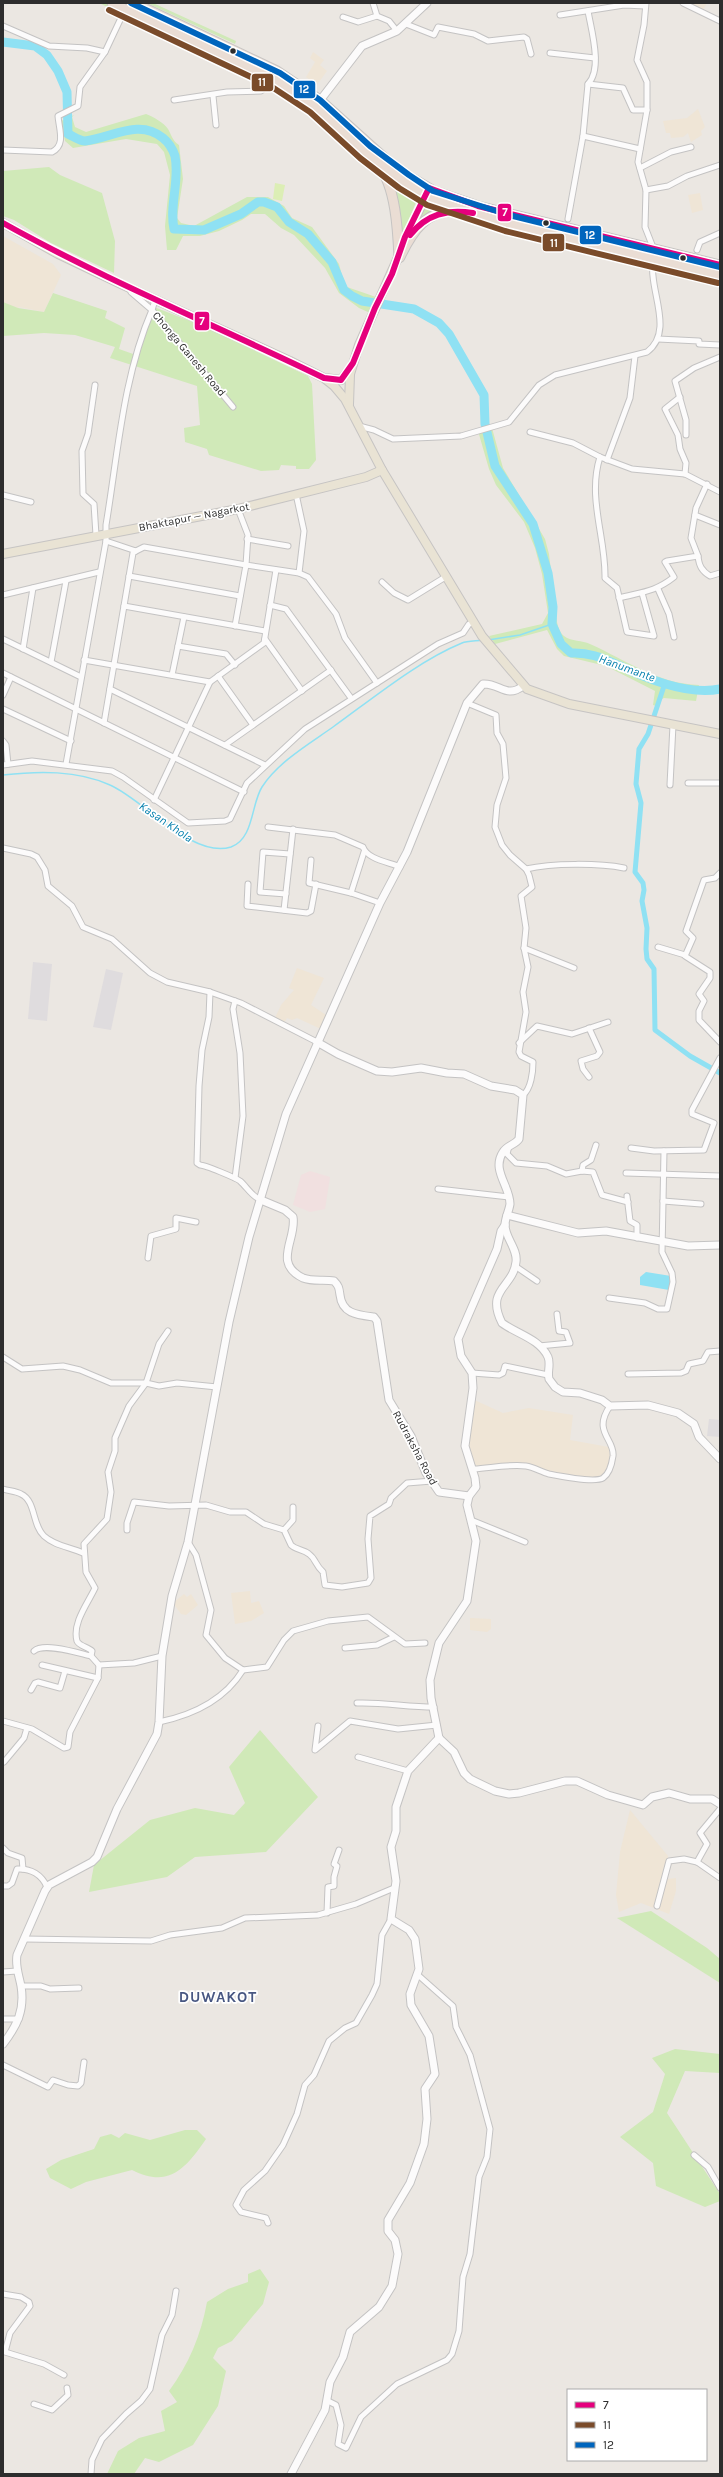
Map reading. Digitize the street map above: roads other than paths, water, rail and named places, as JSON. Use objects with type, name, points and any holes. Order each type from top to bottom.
[{"type":"highway","points":[[112,3],[262,72],[318,103],[386,176],[397,218],[399,258]]},
{"type":"highway","points":[[134,3],[260,61],[318,103],[398,170],[427,192],[654,255],[720,275]]},
{"type":"highway","points":[[365,152],[427,192],[472,213]]},
{"type":"highway","points":[[399,258],[410,235],[424,221],[452,210],[472,213],[654,255],[720,266]]},
{"type":"main road","points":[[349,407],[349,379],[353,363],[380,296],[399,258],[406,237],[427,192]]},
{"type":"main road","points":[[3,223],[58,254],[122,285],[229,332],[324,378],[334,386],[349,407],[382,470],[482,636],[523,686],[531,692],[569,704],[720,734]]},
{"type":"main road","points":[[324,378],[341,380],[353,363]]},
{"type":"main road","points":[[334,386],[344,387],[349,379]]},
{"type":"main road","name":"Bhaktapur — Nagarkot","points":[[3,554],[96,535],[107,537],[238,509],[366,477],[382,470]]},
{"type":"street","points":[[373,3],[378,16],[388,21],[397,31]]},
{"type":"street","points":[[318,103],[362,46],[397,31],[428,3]]},
{"type":"street","points":[[683,3],[720,21]]},
{"type":"street","points":[[358,426],[374,430],[393,439],[411,440],[456,437],[494,426],[512,420],[539,385],[555,374],[647,352],[658,339],[659,310],[652,277],[654,255],[645,227],[646,190],[638,157],[647,110],[647,82],[637,60],[644,25],[645,5],[624,5],[560,15]]},
{"type":"street","points":[[568,219],[583,136],[588,84],[591,81],[595,58],[588,11]]},
{"type":"street","points":[[344,17],[358,22],[378,16]]},
{"type":"street","points":[[3,150],[52,152],[55,150],[61,139],[58,116],[78,106],[80,87],[105,52],[121,18]]},
{"type":"street","points":[[406,24],[434,35],[438,27],[474,34],[488,41],[524,37],[527,39],[531,54]]},
{"type":"street","points":[[3,26],[49,46],[87,48],[105,52]]},
{"type":"street","points":[[550,53],[595,58]]},
{"type":"street","points":[[588,84],[623,88],[626,91],[633,110],[647,110]]},
{"type":"street","points":[[174,100],[213,96],[227,92],[261,91],[268,86]]},
{"type":"street","points":[[213,96],[216,125]]},
{"type":"street","points":[[583,136],[640,148]]},
{"type":"street","points":[[640,168],[671,152],[690,147]]},
{"type":"street","points":[[646,190],[668,186],[687,176],[720,165]]},
{"type":"street","points":[[697,250],[700,242],[720,233]]},
{"type":"street","points":[[66,764],[99,572],[107,537],[106,525],[132,367],[142,333],[152,310],[122,285]]},
{"type":"street","name":"Chonga Ganesh Road","points":[[155,300],[152,310],[233,407]]},
{"type":"street","points":[[658,339],[699,341],[699,344],[720,345]]},
{"type":"street","points":[[607,460],[630,398],[635,356]]},
{"type":"street","points":[[686,435],[676,381],[694,368],[719,360],[720,357]]},
{"type":"street","points":[[95,386],[88,434],[82,456],[83,494],[94,504],[96,535]]},
{"type":"street","points":[[680,397],[665,409],[678,435],[680,450],[686,463],[685,474]]},
{"type":"street","points":[[530,432],[573,443],[607,460],[643,472],[685,474],[720,492]]},
{"type":"street","points":[[600,457],[594,477],[596,512],[605,567],[605,578],[617,588],[627,632],[654,636],[642,594]]},
{"type":"street","points":[[707,484],[695,515],[691,538],[698,556],[699,566],[710,576],[720,573]]},
{"type":"street","points":[[296,494],[304,527],[299,574]]},
{"type":"street","points":[[3,495],[31,502]]},
{"type":"street","points":[[235,626],[246,565],[247,539],[246,528],[240,518],[238,509]]},
{"type":"street","points":[[695,515],[720,525]]},
{"type":"street","points":[[107,537],[136,551]]},
{"type":"street","points":[[247,539],[288,546]]},
{"type":"street","points":[[104,723],[133,554],[144,547],[299,574],[308,577],[336,614],[345,638],[377,682]]},
{"type":"street","points":[[619,598],[642,594],[658,589],[674,577],[665,562],[673,559],[698,556]]},
{"type":"street","points":[[154,800],[210,682],[262,646],[265,639],[265,631],[276,570]]},
{"type":"street","points":[[3,595],[99,572]]},
{"type":"street","points":[[129,576],[240,596]]},
{"type":"street","points":[[382,582],[394,593],[412,600],[447,576]]},
{"type":"street","points":[[51,662],[66,581]]},
{"type":"street","points":[[23,649],[33,588]]},
{"type":"street","points":[[658,589],[669,614],[674,637]]},
{"type":"street","points":[[270,605],[286,609],[350,698]]},
{"type":"street","points":[[124,606],[265,631]]},
{"type":"street","points":[[172,675],[184,617]]},
{"type":"street","points":[[3,741],[6,745],[5,764],[32,761],[66,764],[117,773],[188,824],[217,822],[230,819],[247,783],[305,728],[350,698],[438,644],[463,633],[469,624],[474,622]]},
{"type":"street","points":[[3,639],[81,676]]},
{"type":"street","points":[[265,639],[302,691]]},
{"type":"street","points":[[178,646],[226,654],[235,665]]},
{"type":"street","points":[[84,660],[210,682]]},
{"type":"street","points":[[225,745],[331,670]]},
{"type":"street","points":[[3,673],[244,792]]},
{"type":"street","points":[[218,676],[253,726]]},
{"type":"street","points":[[3,695],[11,677]]},
{"type":"street","points":[[3,2044],[19,2019],[22,2003],[21,1986],[17,1971],[17,1955],[48,1887],[92,1862],[97,1857],[117,1809],[156,1734],[160,1722],[162,1656],[172,1596],[188,1542],[249,1237],[286,1114],[380,903],[400,867],[467,703],[483,684],[510,692],[523,686]]},
{"type":"street","points":[[110,689],[265,765]]},
{"type":"street","points":[[467,703],[496,715],[497,733],[503,744],[506,778],[497,805],[495,827],[497,834],[510,856],[526,869],[532,887],[521,896],[526,928],[524,948],[528,972],[523,992],[526,1012],[519,1042],[520,1056],[533,1062],[530,1082],[523,1095],[519,1139],[502,1152],[499,1166],[501,1178],[509,1198],[505,1225],[501,1231],[497,1248],[458,1339],[461,1356],[472,1373],[474,1388],[465,1446],[467,1455],[474,1469],[476,1487],[469,1496],[467,1505],[476,1541],[467,1601],[439,1643],[430,1680],[439,1738],[454,1752],[464,1773],[470,1778],[502,1792],[519,1793],[565,1781],[577,1781],[598,1792],[636,1804],[643,1805],[652,1798],[669,1793],[690,1799],[712,1799],[720,1804]]},
{"type":"street","points":[[3,709],[71,741]]},
{"type":"street","points":[[670,785],[673,725]]},
{"type":"street","points":[[688,783],[720,783]]},
{"type":"street","points":[[268,827],[335,835],[362,847],[364,852],[400,867]]},
{"type":"street","points":[[284,910],[293,829]]},
{"type":"street","points":[[3,848],[31,854],[37,858],[45,870],[48,886],[72,906],[83,927],[112,939],[150,973],[167,982],[210,992],[235,1001],[344,1057],[377,1071],[392,1072],[421,1068],[447,1073],[464,1074],[490,1086],[515,1090],[523,1095]]},
{"type":"street","points":[[286,894],[260,892],[263,852],[290,854]]},
{"type":"street","points":[[351,893],[364,852]]},
{"type":"street","points":[[311,860],[309,884],[316,884],[351,893],[380,903]]},
{"type":"street","points":[[526,869],[571,865],[608,865],[624,868]]},
{"type":"street","points":[[685,955],[693,938],[686,931],[704,880],[714,878],[720,873]]},
{"type":"street","points":[[248,884],[247,906],[310,912],[316,884]]},
{"type":"street","points":[[658,947],[685,955],[710,972],[708,982],[699,994],[704,1001],[699,1011],[699,1020],[720,1042]]},
{"type":"street","points":[[524,948],[574,968]]},
{"type":"street","points":[[210,992],[209,1017],[202,1050],[199,1086],[197,1163],[220,1171],[229,1178],[235,1178],[261,1200]]},
{"type":"street","points":[[235,1001],[233,1009],[240,1053],[243,1116],[235,1178]]},
{"type":"street","points":[[519,1042],[537,1026],[572,1034],[608,1022]]},
{"type":"street","points":[[589,1077],[583,1069],[581,1061],[597,1056],[600,1052],[590,1028]]},
{"type":"street","points":[[720,1058],[692,1110],[692,1114],[720,1125]]},
{"type":"street","points":[[631,1148],[704,1150],[714,1123]]},
{"type":"street","points":[[582,1171],[583,1165],[591,1160],[596,1145]]},
{"type":"street","points":[[509,1146],[507,1154],[516,1163],[547,1166],[566,1174],[582,1171],[593,1172],[604,1196],[627,1199],[630,1220],[637,1225],[637,1238]]},
{"type":"street","points":[[608,1298],[645,1303],[658,1309],[666,1309],[673,1278],[662,1252],[664,1150]]},
{"type":"street","points":[[626,1173],[720,1176]]},
{"type":"street","points":[[438,1189],[509,1198]]},
{"type":"street","name":"Rudraksha Road","points":[[261,1200],[285,1210],[293,1217],[286,1258],[294,1271],[303,1278],[311,1280],[334,1281],[340,1288],[341,1302],[345,1308],[359,1316],[374,1317],[377,1321],[389,1400],[404,1424],[436,1488],[443,1494],[469,1496]]},
{"type":"street","points":[[663,1201],[701,1204]]},
{"type":"street","points":[[507,1215],[578,1233],[606,1232],[637,1238],[663,1240],[688,1246],[720,1245]]},
{"type":"street","points":[[148,1258],[151,1236],[176,1229],[176,1218],[196,1222]]},
{"type":"street","points":[[505,1225],[515,1250],[515,1266],[512,1275],[497,1296],[501,1320],[504,1325],[521,1332],[538,1346],[548,1357],[548,1375],[555,1387],[563,1392],[580,1393],[602,1400],[610,1406],[648,1405],[678,1413],[694,1424],[699,1437],[720,1459]]},
{"type":"street","points":[[515,1266],[537,1281]]},
{"type":"street","points":[[538,1346],[570,1343],[566,1332],[559,1331],[557,1314]]},
{"type":"street","points":[[91,1656],[92,1651],[80,1645],[77,1641],[77,1623],[95,1588],[86,1572],[83,1553],[84,1544],[107,1519],[111,1492],[108,1472],[115,1451],[115,1438],[129,1406],[146,1383],[159,1344],[168,1331]]},
{"type":"street","points":[[628,1374],[681,1374],[686,1371],[689,1364],[703,1361],[708,1352],[720,1351]]},
{"type":"street","points":[[3,1357],[22,1369],[63,1366],[80,1370],[111,1383],[146,1383],[159,1386],[177,1383],[218,1387]]},
{"type":"street","points":[[472,1373],[499,1375],[503,1373],[505,1366],[548,1375]]},
{"type":"street","points":[[474,1469],[526,1466],[550,1474],[591,1480],[602,1479],[607,1474],[613,1453],[612,1447],[604,1433],[604,1418],[610,1406]]},
{"type":"street","points":[[127,1530],[127,1523],[134,1502],[194,1506],[206,1505],[230,1512],[246,1512],[264,1524],[284,1530],[291,1545],[313,1557],[316,1566],[323,1572],[325,1585],[342,1587],[368,1583],[371,1578],[368,1539],[370,1516],[389,1504],[391,1498],[407,1483],[432,1481]]},
{"type":"street","points":[[3,1489],[21,1494],[28,1500],[37,1528],[44,1536],[55,1543],[70,1546],[83,1553]]},
{"type":"street","points":[[284,1530],[293,1520],[293,1507]]},
{"type":"street","points":[[471,1520],[525,1542]]},
{"type":"street","points":[[188,1542],[196,1555],[210,1610],[206,1635],[225,1658],[244,1670],[267,1667],[290,1633],[324,1622],[368,1617],[404,1644],[425,1643]]},
{"type":"street","points":[[345,1648],[377,1645],[394,1637]]},
{"type":"street","points":[[3,1721],[27,1728],[64,1748],[68,1747],[72,1726],[98,1678],[99,1665],[91,1656],[53,1648],[38,1648],[34,1651]]},
{"type":"street","points":[[99,1665],[134,1663],[162,1656]]},
{"type":"street","points":[[42,1665],[65,1672],[98,1678]]},
{"type":"street","points":[[160,1722],[196,1710],[214,1700],[237,1680],[244,1670]]},
{"type":"street","points":[[31,1690],[35,1683],[38,1682],[60,1688],[65,1672]]},
{"type":"street","points":[[357,1703],[384,1702],[404,1707],[434,1708]]},
{"type":"street","points":[[318,1726],[315,1750],[350,1721],[398,1729],[437,1726]]},
{"type":"street","points":[[4,1762],[24,1738],[27,1728]]},
{"type":"street","points":[[268,2223],[266,2218],[241,2212],[236,2205],[244,2190],[265,2171],[283,2145],[297,2114],[305,2085],[314,2075],[329,2041],[345,2028],[356,2023],[377,1984],[382,1935],[391,1919],[396,1881],[392,1847],[396,1831],[396,1806],[408,1771],[439,1738]]},
{"type":"street","points":[[358,1757],[408,1771]]},
{"type":"street","points":[[697,1862],[707,1844],[700,1833],[720,1809]]},
{"type":"street","points":[[3,1848],[8,1853],[24,1860],[22,1869]]},
{"type":"street","points":[[327,1913],[328,1887],[334,1886],[334,1877],[337,1866],[334,1864],[339,1850]]},
{"type":"street","points":[[657,1906],[669,1861],[684,1859],[697,1862],[720,1878]]},
{"type":"street","points":[[3,1886],[8,1886],[12,1883],[17,1869],[22,1869],[43,1878],[48,1887]]},
{"type":"street","points":[[25,1939],[151,1941],[170,1935],[222,1928],[245,1918],[318,1915],[394,1888]]},
{"type":"street","points":[[291,2474],[322,2418],[328,2401],[330,2382],[344,2357],[350,2332],[379,2307],[392,2286],[396,2272],[398,2246],[388,2231],[388,2220],[410,2183],[424,2144],[427,2119],[425,2089],[435,2074],[429,2036],[411,2005],[410,1994],[418,1974],[413,1935],[391,1919]]},
{"type":"street","points":[[3,1972],[17,1971]]},
{"type":"street","points":[[328,2401],[336,2405],[341,2425],[338,2444],[346,2448],[361,2417],[398,2384],[447,2360],[452,2354],[459,2331],[463,2276],[470,2254],[479,2177],[487,2157],[490,2129],[470,2055],[456,2027],[453,2006],[418,1974]]},
{"type":"street","points":[[21,1986],[41,1986],[47,1989],[79,1988]]},
{"type":"street","points":[[3,2019],[19,2019]]},
{"type":"street","points":[[3,2065],[48,2087],[53,2080],[68,2085],[78,2086],[80,2083],[84,2062]]},
{"type":"street","points":[[694,2155],[708,2167],[720,2188]]},
{"type":"street","points":[[91,2474],[92,2460],[102,2439],[141,2401],[150,2389],[162,2336],[172,2315],[176,2291]]},
{"type":"street","points":[[3,2294],[21,2297],[29,2302],[30,2306],[10,2333],[4,2354],[44,2364],[64,2375]]},
{"type":"street","points":[[34,2404],[52,2410],[68,2395],[67,2388]]},
{"type":"water","points":[[646,1272],[671,1276],[669,1290],[640,1285],[640,1277]]},
{"type":"waterway","name":"Hanumante","points":[[3,42],[35,46],[47,55],[58,71],[67,92],[68,134],[85,141],[135,129],[154,132],[167,142],[175,156],[176,165],[176,184],[173,211],[174,229],[204,230],[241,214],[258,202],[264,202],[277,207],[289,222],[308,234],[332,262],[344,290],[352,296],[362,301],[414,309],[439,323],[449,334],[484,395],[485,424],[495,466],[533,524],[548,573],[553,607],[552,624],[561,644],[571,653],[584,653],[595,656],[642,676],[668,685],[695,690],[708,691],[720,689]]},
{"type":"waterway","points":[[488,640],[520,635],[552,624]]},
{"type":"waterway","name":"Kasan Khola","points":[[3,775],[44,772],[71,774],[97,780],[123,792],[168,826],[184,836],[200,844],[216,848],[231,847],[244,837],[251,820],[258,794],[276,769],[304,747],[412,670],[462,643],[483,640]]},
{"type":"waterway","points":[[665,683],[648,734],[639,749],[636,784],[641,803],[635,872],[643,883],[644,890],[642,901],[647,928],[647,959],[654,969],[655,1030],[690,1056],[720,1073]]},
{"type":"district","name":"DUWAKOT","points":[[218,1997]]}]
